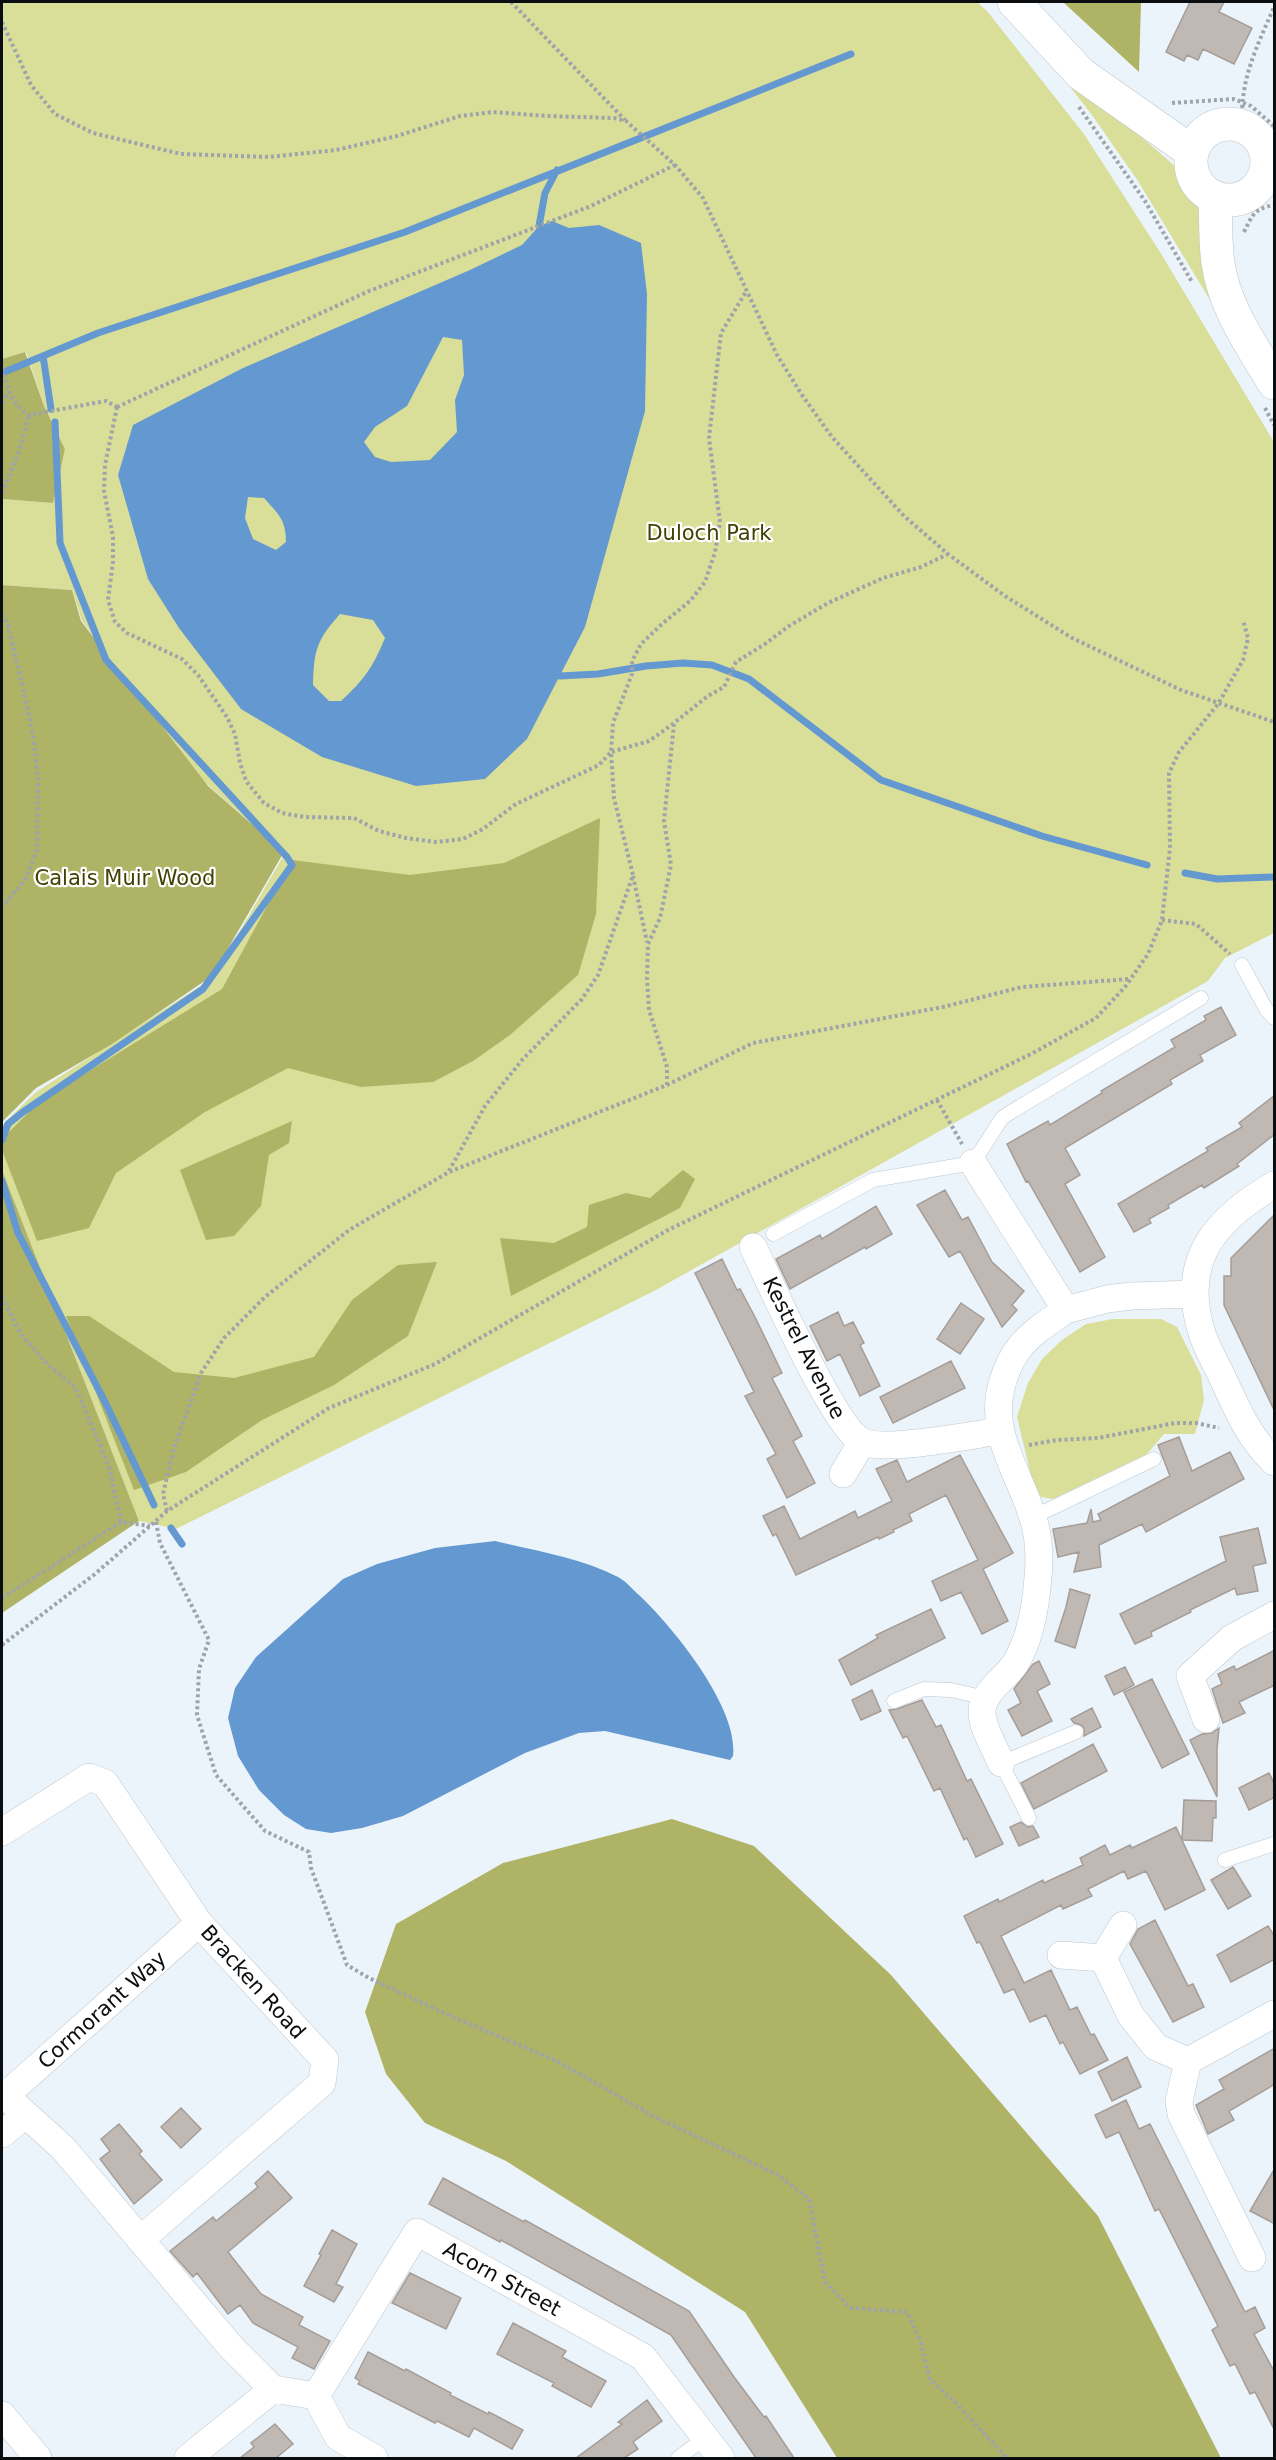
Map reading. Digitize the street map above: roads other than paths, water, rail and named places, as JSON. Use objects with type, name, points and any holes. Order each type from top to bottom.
[{"type":"street","points":[[1014,2],[1081,74],[1192,152]]},
{"type":"street","points":[[1241,114],[1260,139],[1270,172],[1252,192],[1241,199],[1215,198],[1206,193],[1193,174],[1192,152],[1197,141],[1206,132],[1217,126],[1229,124],[1241,114]]},
{"type":"street","points":[[1215,198],[1218,264],[1230,303],[1269,395]]},
{"type":"street","points":[[973,1163],[1066,1310]]},
{"type":"street","points":[[1275,1185],[1247,1201],[1209,1239],[1200,1263],[1194,1294],[1202,1333],[1247,1430],[1260,1449],[1275,1462]]},
{"type":"street","name":"Kestrel Avenue","points":[[763,1241],[815,1373],[844,1426],[862,1442]]},
{"type":"street","points":[[1001,1763],[982,1712],[986,1698],[1015,1664],[1035,1611],[1040,1565],[1038,1536],[1033,1518],[1003,1440],[997,1414],[1006,1368],[1020,1347],[1044,1325],[1066,1310],[1107,1299],[1131,1296],[1194,1294]]},
{"type":"street","points":[[843,1474],[862,1442],[889,1446],[1003,1440]]},
{"type":"street","points":[[1206,1719],[1190,1676],[1232,1638],[1275,1615]]},
{"type":"street","name":"Bracken Road","points":[[2,1832],[89,1777],[105,1783],[199,1923],[325,2060],[322,2083],[140,2240]]},
{"type":"street","name":"Cormorant Way","points":[[3,2095],[199,1923]]},
{"type":"street","points":[[1103,1958],[1123,1925]]},
{"type":"street","points":[[1061,1954],[1103,1958]]},
{"type":"street","points":[[1103,1958],[1131,2016],[1156,2047],[1188,2061]]},
{"type":"street","points":[[1252,2258],[1181,2114],[1179,2101],[1188,2061],[1275,2014]]},
{"type":"street","points":[[3,2095],[63,2148],[231,2347],[273,2388],[316,2396],[338,2437],[374,2458]]},
{"type":"street","points":[[2,2134],[25,2115]]},
{"type":"street","name":"Acorn Street","points":[[316,2396],[417,2232],[643,2357],[713,2448]]},
{"type":"street","points":[[188,2458],[273,2388]]},
{"type":"street","points":[[2,2415],[38,2458]]},
{"type":"lane","points":[[1242,964],[1266,1008],[1275,1017]]},
{"type":"lane","points":[[763,1241],[873,1180],[973,1163],[1002,1118],[1201,998]]},
{"type":"lane","points":[[1033,1518],[1154,1459]]},
{"type":"lane","points":[[894,1701],[924,1689],[951,1690],[986,1698]]},
{"type":"lane","points":[[1029,1818],[1001,1763],[1076,1732]]},
{"type":"lane","points":[[1225,1860],[1275,1844]]},
{"type":"lane","points":[[678,2458],[713,2448]]},
{"type":"water","points":[[552,221],[569,228],[599,225],[641,243],[647,294],[645,411],[585,627],[527,739],[485,779],[416,786],[322,757],[241,709],[179,628],[148,579],[118,475],[133,425],[243,368],[470,270],[522,245],[539,226]],"holes":[[[443,337],[462,340],[464,375],[455,400],[457,432],[430,460],[391,462],[375,457],[364,442],[375,427],[407,406]],[[248,497],[264,498],[283,522],[286,542],[276,550],[253,539],[245,518]],[[340,614],[373,620],[385,638],[367,672],[341,701],[329,701],[313,685],[314,662],[318,646]]]},
{"type":"water","points":[[495,1541],[589,1565],[618,1577],[629,1585],[669,1627],[715,1692],[726,1715],[732,1737],[733,1756],[730,1760],[605,1731],[579,1733],[525,1753],[403,1816],[362,1828],[331,1833],[306,1829],[284,1815],[259,1790],[238,1756],[228,1718],[235,1688],[256,1657],[343,1579],[377,1564],[435,1548]]},
{"type":"waterway","points":[[2,373],[98,333],[405,232],[851,54]]},
{"type":"waterway","points":[[539,226],[545,193],[557,170]]},
{"type":"waterway","points":[[43,356],[51,409]]},
{"type":"waterway","points":[[2,1140],[8,1124],[23,1112],[203,989],[292,865],[106,660],[60,543],[55,422]]},
{"type":"waterway","points":[[560,676],[598,674],[683,663],[712,665],[749,679],[881,780],[1042,836],[1147,865]]},
{"type":"waterway","points":[[1185,873],[1217,879],[1274,877]]},
{"type":"waterway","points":[[2,1181],[18,1233],[106,1404],[154,1505]]},
{"type":"waterway","points":[[171,1528],[182,1544]]},
{"type":"park label","name":"Duloch Park","points":[[709,533]]},
{"type":"park label","name":"Calais Muir Wood","points":[[125,878]]}]
